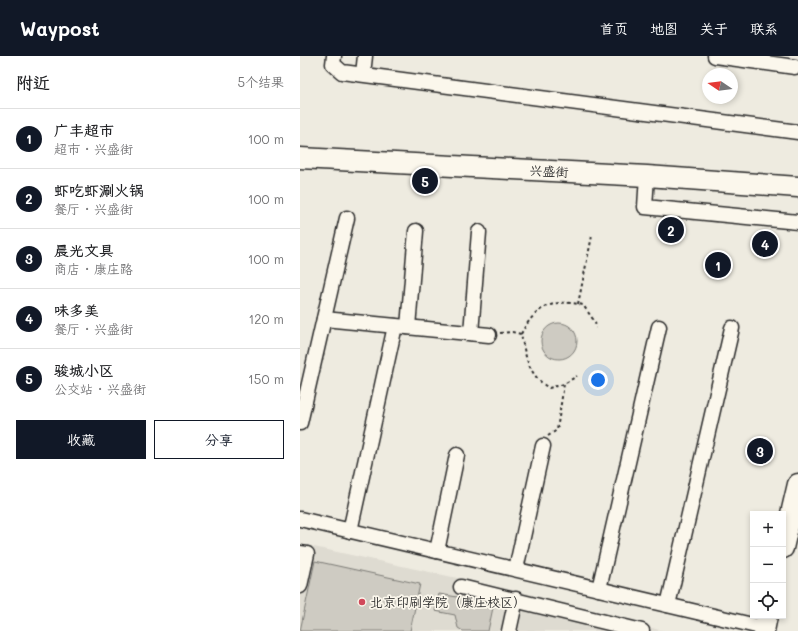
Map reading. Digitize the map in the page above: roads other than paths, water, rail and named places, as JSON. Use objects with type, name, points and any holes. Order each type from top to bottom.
[{"type":"street","points":[[334,56],[333,64],[342,72],[798,132]]},
{"type":"street","points":[[363,74],[365,56]]},
{"type":"street","points":[[715,56],[778,60],[795,68]]},
{"type":"street","name":"兴盛街","points":[[300,158],[647,176],[798,187]]},
{"type":"street","points":[[647,176],[645,207],[798,222]]},
{"type":"street","points":[[300,423],[347,218]]},
{"type":"street","points":[[350,531],[402,327],[416,230]]},
{"type":"street","points":[[471,333],[479,232]]},
{"type":"street","points":[[324,320],[489,335]]},
{"type":"street","points":[[599,589],[659,327]]},
{"type":"street","points":[[668,605],[732,328]]},
{"type":"street","points":[[516,570],[543,446]]},
{"type":"street","points":[[438,551],[457,455]]},
{"type":"street","points":[[783,547],[798,484]]},
{"type":"street","points":[[300,519],[668,605],[765,625]]},
{"type":"street","points":[[300,553],[307,554],[300,584]]},
{"type":"street","points":[[461,587],[516,599],[642,631]]},
{"type":"street","points":[[509,631],[516,599]]},
{"type":"place","name":"骏城小区","points":[[425,181]]},
{"type":"place","name":"虾吃虾涮火锅","points":[[671,230]]},
{"type":"place","name":"味多美","points":[[765,244]]},
{"type":"place","name":"广丰超市","points":[[718,265]]},
{"type":"place","name":"晨光文具","points":[[760,451]]},
{"type":"place","name":"北京印刷学院（康庄校区）","points":[[362,602]]}]
